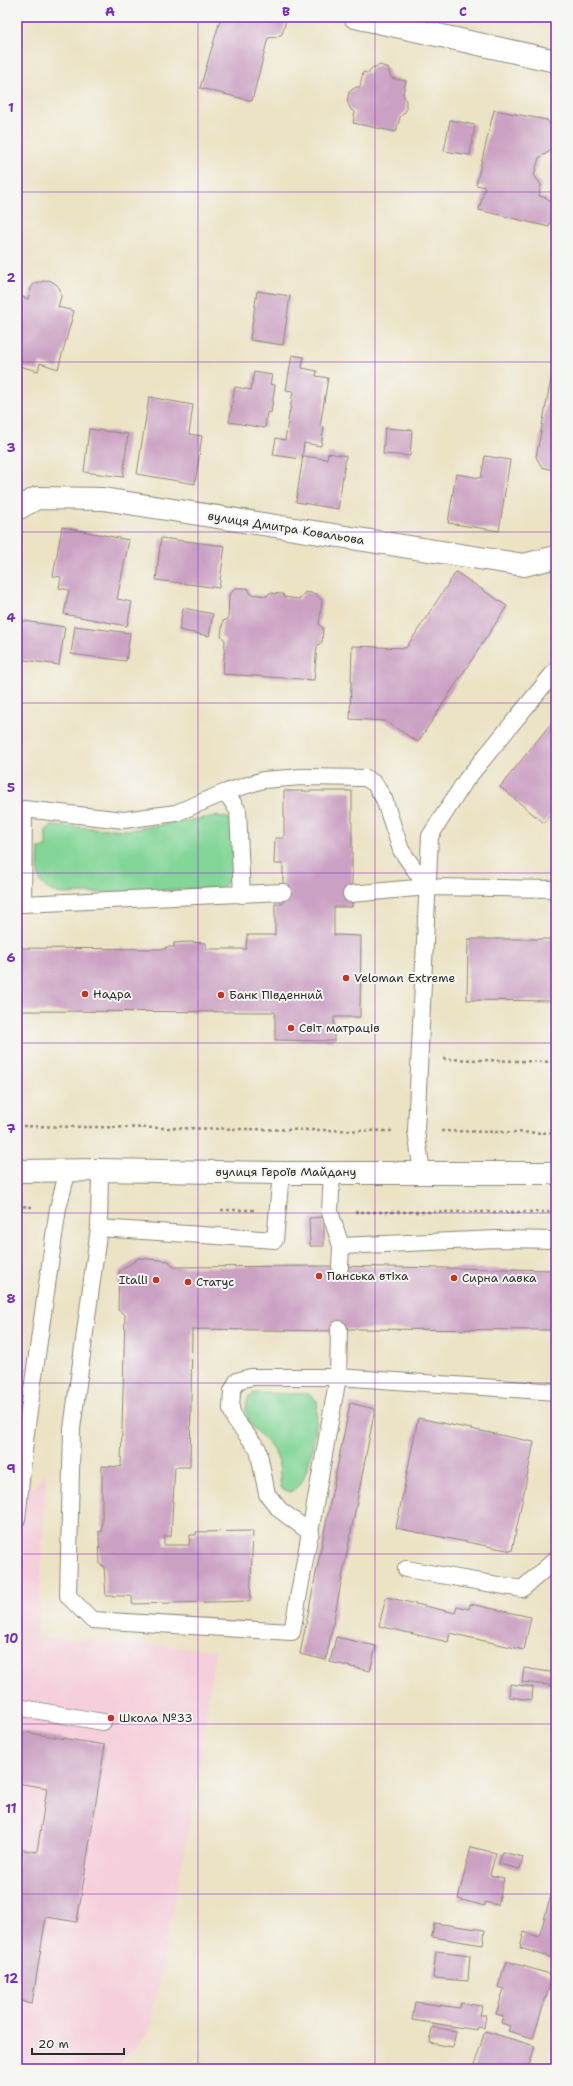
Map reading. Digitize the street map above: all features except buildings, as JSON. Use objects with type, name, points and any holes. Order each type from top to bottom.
[{"type":"street","points":[[355,17],[556,62]]},
{"type":"street","name":"вулиця Дмитра Ковальова","points":[[17,509],[37,498],[103,499],[524,565],[556,557]]},
{"type":"street","name":"вулиця Героїв Майдану","points":[[17,1171],[100,1170],[281,1173],[556,1173]]},
{"type":"lane","points":[[422,1172],[416,1131],[418,1058],[430,836],[466,780],[556,670]]},
{"type":"lane","points":[[284,892],[23,904],[20,808],[124,820],[176,813],[226,792],[263,780],[302,776],[366,778],[375,784],[384,799],[401,850],[427,887]]},
{"type":"lane","points":[[226,792],[238,810],[242,895]]},
{"type":"lane","points":[[351,894],[427,887],[556,889]]},
{"type":"lane","points":[[17,1519],[22,1434],[58,1208],[68,1170]]},
{"type":"lane","points":[[100,1170],[99,1228],[72,1429],[68,1596],[92,1620],[292,1632],[338,1377],[339,1329]]},
{"type":"lane","points":[[332,1172],[330,1212],[341,1246],[340,1267]]},
{"type":"lane","points":[[99,1228],[275,1240],[281,1173]]},
{"type":"lane","points":[[341,1246],[496,1239],[556,1240]]},
{"type":"lane","points":[[311,1533],[280,1510],[267,1494],[258,1449],[234,1420],[231,1409],[232,1391],[237,1381],[251,1377],[338,1377],[556,1392]]},
{"type":"lane","points":[[406,1569],[522,1589],[556,1559]]},
{"type":"lane","points":[[17,1707],[103,1722]]},
{"type":"path","points":[[418,1058],[556,1062]]},
{"type":"path","points":[[17,1126],[556,1134]]},
{"type":"shaded area","name":"Школа №33","points":[[46,1472],[38,1637],[215,1650],[197,1785],[149,2033],[114,2069],[17,2069],[17,1484],[34,1487]]},
{"type":"green space","points":[[217,816],[228,818],[232,823],[234,849],[234,867],[227,882],[221,888],[62,894],[46,888],[39,877],[39,848],[46,847],[46,830],[52,826],[129,830]]},
{"type":"green space","points":[[256,1393],[308,1394],[317,1401],[316,1429],[309,1462],[301,1483],[290,1492],[281,1488],[278,1459],[276,1455],[249,1422],[246,1406],[249,1396]]},
{"type":"place","name":"Veloman Extreme","points":[[346,978]]},
{"type":"place","name":"Надра","points":[[85,994]]},
{"type":"place","name":"Банк Південний","points":[[221,995]]},
{"type":"place","name":"Світ матраців","points":[[291,1028]]},
{"type":"place","name":"Панська втіха","points":[[319,1276]]},
{"type":"place","name":"Сирна лавка","points":[[454,1278]]},
{"type":"place","name":"Italli","points":[[156,1280]]},
{"type":"place","name":"Статус","points":[[188,1282]]},
{"type":"place","name":"Школа №33","points":[[111,1718]]}]
